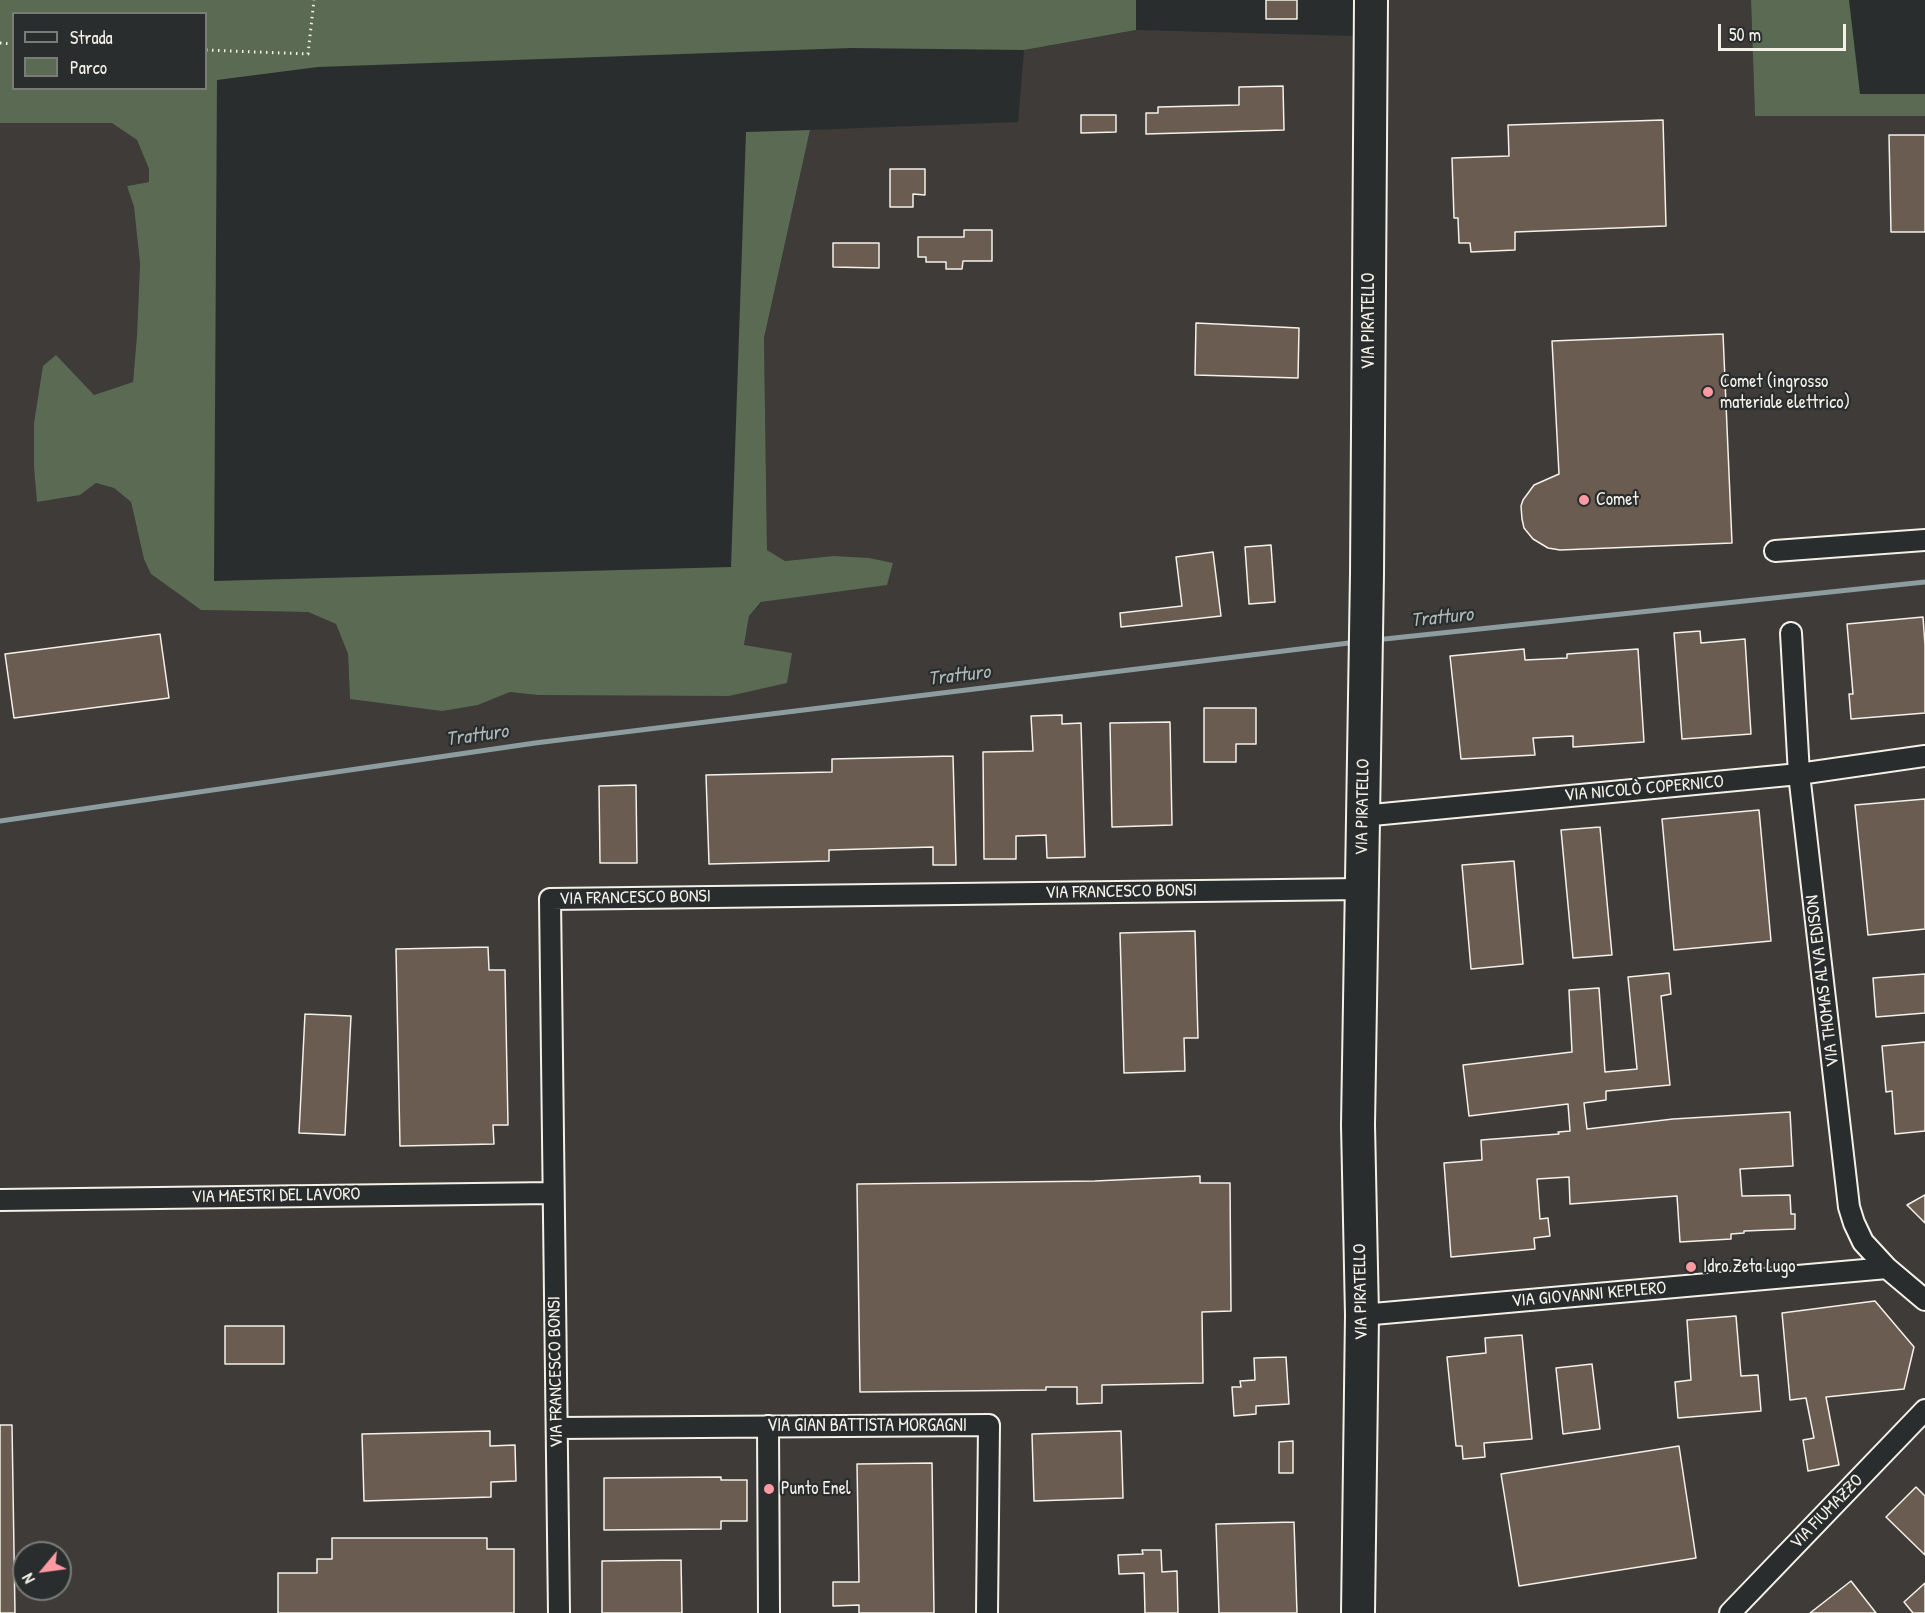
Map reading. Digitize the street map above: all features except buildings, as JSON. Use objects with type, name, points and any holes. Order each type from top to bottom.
[{"type":"main road","name":"VIA PIRATELLO","points":[[1358,1613],[1362,1315],[1358,1125],[1367,605],[1371,0]]},
{"type":"street","points":[[1775,552],[1925,540]]},
{"type":"street","name":"VIA THOMAS ALVA EDISON","points":[[1791,633],[1800,774],[1849,1207],[1863,1242],[1887,1268],[1925,1300]]},
{"type":"street","name":"VIA NICOLÒ COPERNICO","points":[[1362,816],[1800,774],[1925,756]]},
{"type":"street","name":"VIA FRANCESCO BONSI","points":[[559,1613],[550,899],[1361,889]]},
{"type":"street","name":"VIA MAESTRI DEL LAVORO","points":[[0,1200],[553,1193]]},
{"type":"street","name":"VIA GIOVANNI KEPLERO","points":[[1362,1315],[1887,1268]]},
{"type":"street","name":"VIA FIUMAZZO","points":[[1730,1613],[1925,1410]]},
{"type":"street","name":"VIA GIAN BATTISTA MORGAGNI","points":[[556,1428],[989,1425],[987,1613]]},
{"type":"street","points":[[768,1426],[769,1613]]},
{"type":"path","points":[[207,50],[308,54],[314,0]]},
{"type":"shaded area","points":[[1357,0],[1751,0],[1755,116],[1925,116],[1925,1613],[0,1613],[0,123],[112,122],[137,140],[149,169],[149,182],[127,186],[134,207],[140,264],[133,382],[94,395],[78,380],[80,495],[96,483],[114,488],[131,502],[151,574],[201,610],[308,612],[336,624],[348,654],[350,699],[478,705],[510,692],[537,695],[744,645],[749,616],[762,602],[798,596],[833,556],[785,561],[767,550],[764,338],[810,130],[1018,122],[1024,50],[1136,30],[1356,36]]},
{"type":"green space","points":[[0,0],[1136,0],[1136,30],[1024,50],[851,48],[318,67],[217,80],[214,581],[731,567],[746,132],[810,130],[764,338],[767,550],[785,561],[833,556],[869,558],[893,563],[887,585],[761,602],[749,616],[744,645],[792,653],[787,683],[729,696],[537,695],[510,692],[478,705],[442,711],[350,699],[348,654],[336,624],[308,612],[201,610],[151,574],[144,559],[131,502],[114,488],[96,483],[80,495],[37,502],[34,423],[43,366],[56,355],[94,395],[133,382],[140,264],[134,207],[127,186],[149,182],[149,169],[137,140],[112,123],[0,123]]},
{"type":"green space","points":[[1751,0],[1849,0],[1860,94],[1925,94],[1925,116],[1755,116]]},
{"type":"waterway","name":"Tratturo","points":[[1375,640],[1925,582]]},
{"type":"waterway","name":"Tratturo","points":[[0,821],[535,743],[1357,642]]},
{"type":"place","name":"Comet (ingrosso materiale elettrico)","points":[[1708,392]]},
{"type":"place","name":"Comet","points":[[1584,500]]},
{"type":"place","name":"Idro Zeta Lugo","points":[[1691,1267]]},
{"type":"place","name":"Punto Enel","points":[[769,1489]]}]
